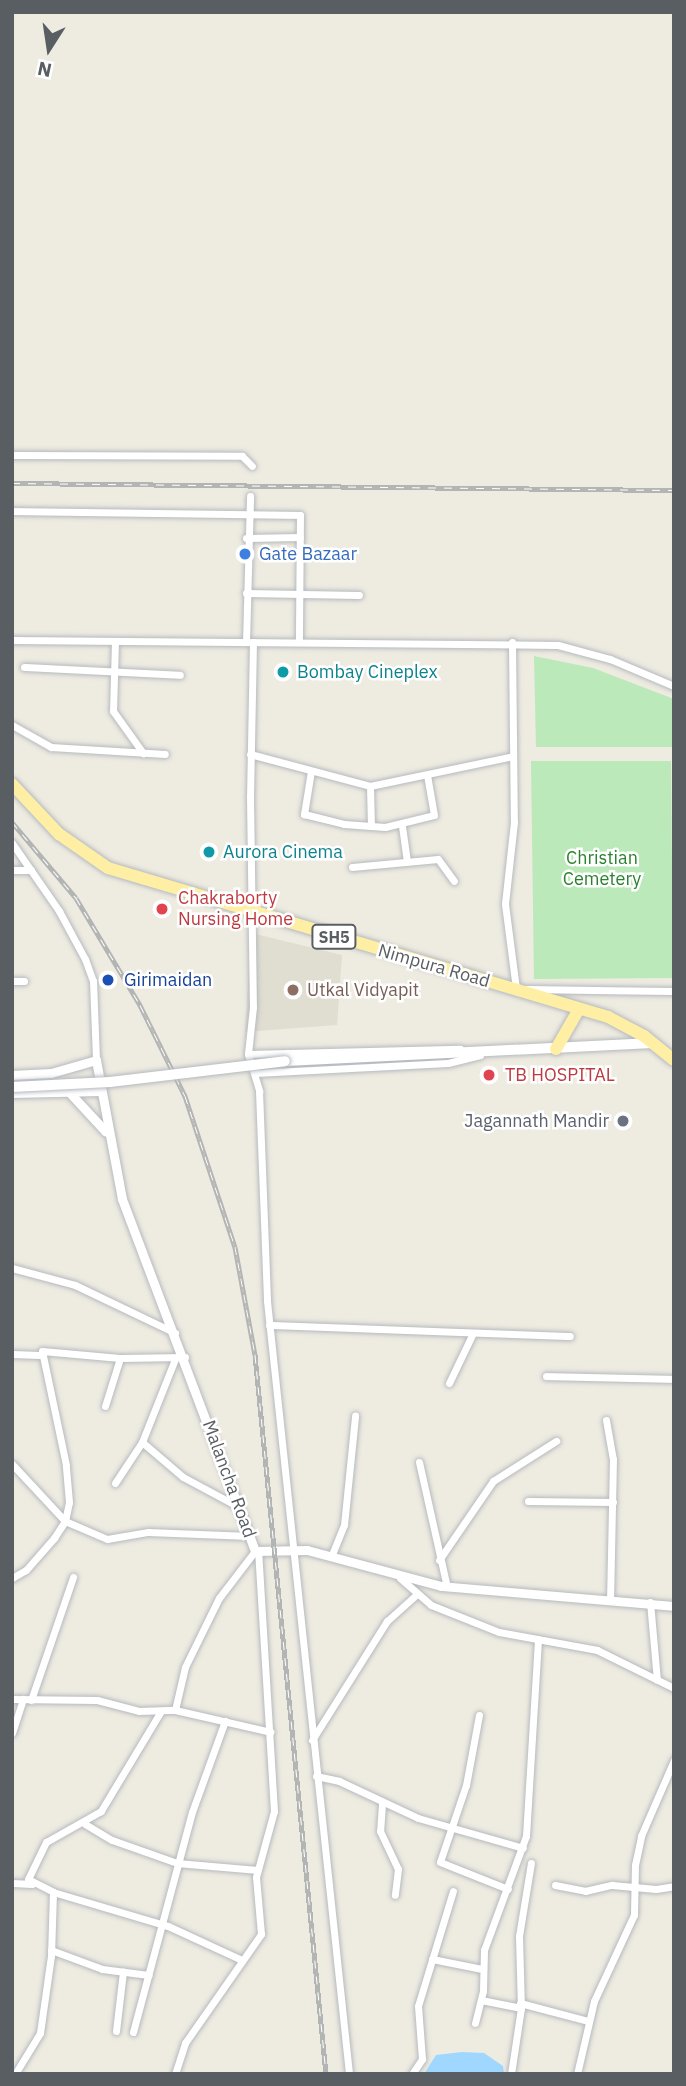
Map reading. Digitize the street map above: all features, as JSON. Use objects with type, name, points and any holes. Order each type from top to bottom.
[{"type":"main road","name":"Nimpura Road","points":[[12,784],[59,834],[108,868],[627,1025],[674,1060]]},
{"type":"main road","points":[[556,1049],[579,1009]]},
{"type":"main road","points":[[12,1087],[110,1082],[285,1061],[484,1054],[653,1043]]},
{"type":"street","points":[[12,455],[242,456],[252,466]]},
{"type":"street","points":[[250,496],[247,512],[246,593],[253,914],[248,1054],[255,1073],[269,1325],[349,2074]]},
{"type":"street","points":[[12,511],[247,512],[300,515],[299,642]]},
{"type":"street","points":[[246,538],[300,537]]},
{"type":"street","points":[[246,593],[359,595]]},
{"type":"street","points":[[12,640],[512,642],[558,645],[610,660],[674,686]]},
{"type":"street","points":[[115,641],[115,719],[143,753]]},
{"type":"street","points":[[512,642],[513,859],[505,904],[513,989],[674,991]]},
{"type":"street","points":[[24,667],[180,675]]},
{"type":"street","points":[[12,725],[51,747],[165,754]]},
{"type":"street","points":[[250,754],[370,786],[513,756]]},
{"type":"street","points":[[311,771],[303,812],[335,822],[371,826],[402,826],[434,815],[427,775]]},
{"type":"street","points":[[370,786],[371,826]]},
{"type":"street","points":[[402,826],[407,862]]},
{"type":"street","points":[[12,843],[59,911],[93,981],[96,1060],[51,1073],[12,1075]]},
{"type":"street","points":[[352,867],[438,859],[454,881]]},
{"type":"street","points":[[12,870],[31,870]]},
{"type":"street","points":[[12,981],[23,981]]},
{"type":"street","points":[[248,1054],[451,1047],[484,1054]]},
{"type":"street","points":[[255,1073],[448,1063],[484,1054]]},
{"type":"street","name":"Malancha Road","points":[[96,1060],[107,1133],[122,1199],[186,1357],[257,1552],[292,1549],[331,1557],[400,1578],[447,1587],[610,1598],[674,1606]]},
{"type":"street","points":[[12,1093],[100,1091]]},
{"type":"street","points":[[69,1092],[107,1133]]},
{"type":"street","points":[[12,1268],[75,1285],[175,1333]]},
{"type":"street","points":[[269,1325],[570,1336]]},
{"type":"street","points":[[449,1383],[473,1333]]},
{"type":"street","points":[[40,1356],[45,1350],[120,1358],[186,1357]]},
{"type":"street","points":[[12,1354],[40,1356]]},
{"type":"street","points":[[12,1578],[26,1570],[65,1521],[66,1465],[40,1356]]},
{"type":"street","points":[[105,1406],[120,1358]]},
{"type":"street","points":[[116,1483],[142,1442],[175,1359]]},
{"type":"street","points":[[546,1376],[674,1378]]},
{"type":"street","points":[[331,1557],[344,1525],[355,1416]]},
{"type":"street","points":[[606,1420],[613,1460],[610,1598]]},
{"type":"street","points":[[439,1560],[493,1481],[556,1441]]},
{"type":"street","points":[[142,1442],[183,1477],[240,1508]]},
{"type":"street","points":[[419,1462],[447,1587]]},
{"type":"street","points":[[12,1464],[65,1521],[107,1539],[148,1531],[250,1535]]},
{"type":"street","points":[[528,1501],[613,1502]]},
{"type":"street","points":[[175,1710],[178,1684],[199,1637],[225,1588],[257,1552]]},
{"type":"street","points":[[175,2074],[185,2043],[261,1934],[255,1893],[258,1870],[273,1821],[271,1732],[260,1628],[257,1552]]},
{"type":"street","points":[[12,1733],[73,1577]]},
{"type":"street","points":[[400,1578],[431,1605],[499,1632],[597,1650],[674,1688]]},
{"type":"street","points":[[312,1740],[387,1621],[417,1594]]},
{"type":"street","points":[[650,1602],[657,1679]]},
{"type":"street","points":[[475,2023],[481,2000],[482,1969],[489,1936],[523,1848],[538,1639]]},
{"type":"street","points":[[12,1699],[97,1700],[139,1711],[175,1710],[271,1732]]},
{"type":"street","points":[[33,1884],[29,1874],[46,1842],[85,1824],[101,1811],[160,1711]]},
{"type":"street","points":[[480,1715],[466,1784],[440,1862],[508,1889]]},
{"type":"street","points":[[132,2032],[177,1863],[225,1721]]},
{"type":"street","points":[[577,2074],[588,2021],[634,1915],[638,1847],[674,1760]]},
{"type":"street","points":[[316,1776],[351,1786],[382,1804],[523,1848]]},
{"type":"street","points":[[382,1804],[380,1831],[398,1868],[395,1895]]},
{"type":"street","points":[[85,1824],[112,1840],[177,1863],[258,1870]]},
{"type":"street","points":[[511,2074],[520,2006],[519,1936],[531,1863]]},
{"type":"street","points":[[12,1883],[33,1884],[160,1924],[242,1960]]},
{"type":"street","points":[[555,1885],[585,1891],[612,1885],[674,1886]]},
{"type":"street","points":[[412,2074],[422,2059],[418,2006],[453,1891]]},
{"type":"street","points":[[28,2074],[18,2071],[38,2040],[51,1950],[53,1892]]},
{"type":"street","points":[[51,1950],[92,1966],[149,1975]]},
{"type":"street","points":[[432,1959],[482,1969]]},
{"type":"street","points":[[116,2031],[123,1971]]},
{"type":"street","points":[[481,2000],[588,2021]]},
{"type":"shaded area","name":"Utkal Vidyapit","points":[[251,933],[342,955],[337,1025],[245,1032]]},
{"type":"green space","points":[[534,656],[593,668],[674,699],[672,747],[536,747]]},
{"type":"green space","name":"Christian Cemetery","points":[[531,761],[671,761],[673,978],[534,979]]},
{"type":"water","points":[[484,2053],[503,2066],[504,2074],[424,2074],[436,2055]]},
{"type":"railway","points":[[12,483],[674,490]]},
{"type":"railway","points":[[12,822],[76,898],[140,1005],[185,1096],[235,1247],[255,1355],[326,2074]]},
{"type":"place","name":"Gate Bazaar","points":[[245,554]]},
{"type":"place","name":"Bombay Cineplex","points":[[283,672]]},
{"type":"place","name":"Aurora Cinema","points":[[209,852]]},
{"type":"place","name":"Chakraborty Nursing Home","points":[[162,909]]},
{"type":"place","name":"Girimaidan","points":[[108,980]]},
{"type":"place","name":"Utkal Vidyapit","points":[[293,990]]},
{"type":"place","name":"TB HOSPITAL","points":[[489,1075]]},
{"type":"place","name":"Jagannath Mandir","points":[[623,1121]]}]
